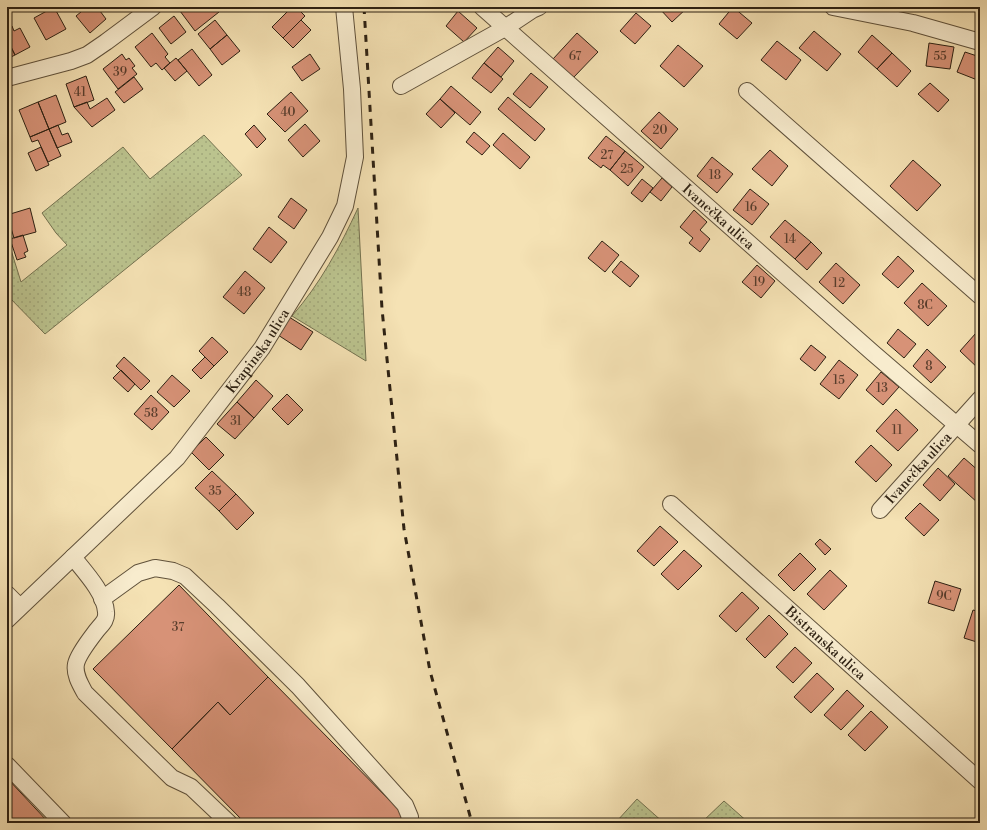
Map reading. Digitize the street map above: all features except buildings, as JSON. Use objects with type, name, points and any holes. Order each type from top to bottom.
[{"type":"street","points":[[7,78],[71,61],[87,55],[153,7]]},
{"type":"street","name":"Krapinska ulica","points":[[7,620],[177,458],[262,348],[330,238],[345,206],[355,157],[352,89],[344,7]]},
{"type":"street","name":"Ivanečka ulica","points":[[482,7],[980,445]]},
{"type":"street","points":[[401,86],[505,28],[539,7]]},
{"type":"street","points":[[833,7],[913,23],[980,42]]},
{"type":"street","points":[[747,91],[980,296]]},
{"type":"street","name":"Ivanečka ulica","points":[[880,510],[980,399]]},
{"type":"street","name":"Bistranska ulica","points":[[671,504],[980,781]]},
{"type":"street","points":[[74,556],[93,583],[102,599],[106,611],[105,620],[92,636],[76,664],[78,681],[85,693],[172,778],[191,787],[229,823]]},
{"type":"street","points":[[102,599],[138,573],[155,568],[173,571],[185,576],[218,606],[298,686],[405,805],[410,817],[408,823]]},
{"type":"street","points":[[7,594],[20,607]]},
{"type":"street","points":[[7,765],[63,823]]},
{"type":"green space","points":[[204,135],[242,175],[45,334],[7,295],[7,237],[21,282],[67,245],[56,233],[42,213],[123,147],[150,179]]},
{"type":"green space","points":[[358,208],[366,361],[292,316],[312,291],[329,265]]},
{"type":"green space","points":[[637,799],[664,823],[619,823],[617,821]]},
{"type":"green space","points":[[724,801],[749,823],[701,823]]},
{"type":"railway","points":[[364,7],[382,309],[404,529],[430,671],[472,823]]}]
